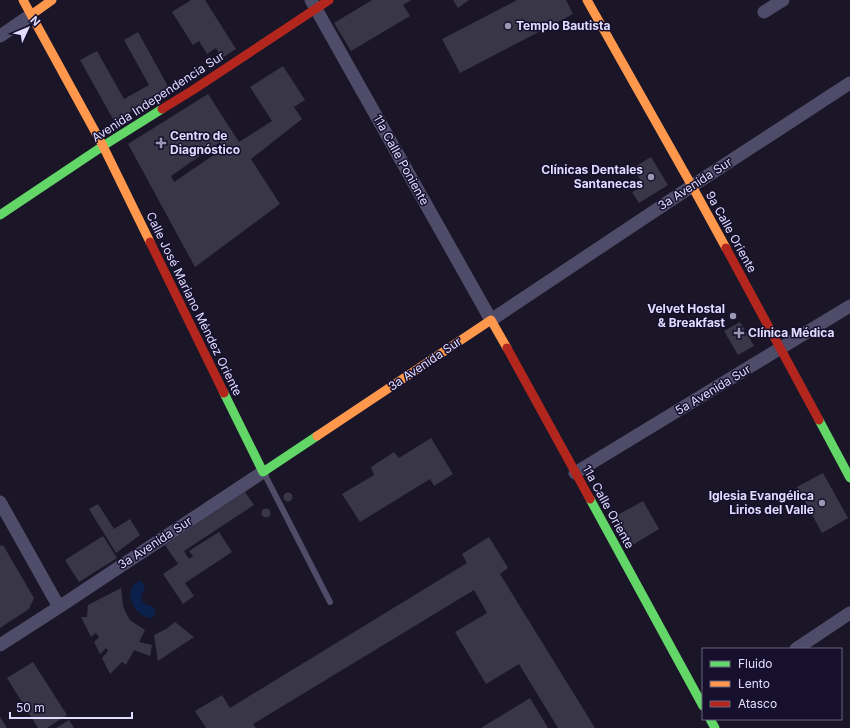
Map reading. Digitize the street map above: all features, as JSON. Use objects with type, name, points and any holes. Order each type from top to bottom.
[{"type":"main road","name":"Calle José Mariano Méndez Oriente","points":[[23,0],[103,146],[263,472]]},
{"type":"main road","points":[[31,15],[52,0]]},
{"type":"main road","name":"Avenida Independencia Sur","points":[[0,215],[103,146],[193,90],[314,4],[329,0]]},
{"type":"main road","name":"9a Calle Oriente","points":[[587,0],[692,186],[850,478]]},
{"type":"main road","name":"3a Avenida Sur","points":[[263,472],[491,320]]},
{"type":"main road","name":"11a Calle Oriente","points":[[491,320],[702,704]]},
{"type":"street","points":[[764,12],[783,0]]},
{"type":"street","name":"11a Calle Poniente","points":[[314,4],[491,320]]},
{"type":"street","points":[[0,36],[31,15]]},
{"type":"street","name":"3a Avenida Sur","points":[[491,320],[850,83]]},
{"type":"street","name":"5a Avenida Sur","points":[[575,473],[850,306]]},
{"type":"street","name":"3a Avenida Sur","points":[[0,645],[263,472]]},
{"type":"street","points":[[0,502],[59,607]]},
{"type":"street","points":[[797,648],[850,612]]},
{"type":"lane","points":[[263,472],[330,602]]},
{"type":"water","points":[[139,581],[142,582],[145,587],[141,597],[143,602],[153,607],[155,610],[155,614],[152,618],[138,612],[132,603],[132,588]]},
{"type":"building","points":[[191,0],[205,0],[236,49],[222,58],[216,48],[207,54],[199,41],[193,45],[172,12]]},
{"type":"building","points":[[372,0],[411,0],[403,5],[410,16],[351,51],[334,23]]},
{"type":"building","points":[[453,0],[469,0],[458,8]]},
{"type":"building","name":"Templo Bautista","points":[[517,0],[566,0],[573,14],[460,73],[442,39]]},
{"type":"building","points":[[138,32],[170,90],[114,121],[80,60],[97,51],[124,99],[149,85],[124,40]]},
{"type":"building","points":[[283,66],[305,100],[294,107],[302,119],[251,159],[280,204],[195,267],[128,144],[208,94],[239,142],[272,121],[250,87]],"holes":[[[220,142],[224,148],[174,182],[171,176]]]},
{"type":"building","name":"Clínicas Dentales Santanecas","points":[[651,157],[668,185],[639,203],[632,192],[644,186],[633,168]]},
{"type":"building","points":[[740,322],[754,346],[738,355],[724,331]]},
{"type":"building","points":[[431,438],[453,474],[434,486],[430,479],[360,522],[342,494],[374,475],[371,467],[394,452],[399,458]]},
{"type":"building","name":"Iglesia Evangélica Lirios del Valle","points":[[823,473],[848,518],[822,533],[797,487]]},
{"type":"building","points":[[245,492],[254,505],[184,551],[189,559],[193,556],[189,551],[219,532],[232,552],[185,583],[194,596],[183,604],[163,574],[178,564],[165,545]]},
{"type":"building","points":[[288,492],[293,497],[288,502],[283,497]]},
{"type":"building","points":[[643,501],[659,529],[631,546],[614,517]]},
{"type":"building","points":[[98,504],[114,529],[130,519],[140,535],[116,553],[89,509]]},
{"type":"building","points":[[266,508],[271,513],[266,518],[261,513]]},
{"type":"building","points":[[103,536],[117,558],[79,582],[65,560]]},
{"type":"building","points":[[489,537],[508,568],[500,574],[595,728],[558,728],[519,664],[486,684],[455,632],[487,613],[474,590],[253,724],[256,728],[206,728],[195,711],[222,695],[230,708],[467,563],[462,554]]},
{"type":"building","points":[[3,545],[34,598],[29,609],[0,628],[0,546]]},
{"type":"building","points":[[121,588],[123,606],[127,615],[130,620],[145,630],[139,642],[152,645],[150,656],[134,650],[126,665],[122,662],[110,674],[102,658],[108,651],[106,648],[100,654],[94,642],[99,637],[96,633],[91,637],[81,617],[87,617],[88,605]]},
{"type":"building","points":[[175,622],[194,637],[158,661],[154,635],[166,629]]},
{"type":"building","points":[[33,662],[67,715],[47,728],[38,728],[7,678]]},
{"type":"building","points":[[530,698],[548,728],[481,728]]},
{"type":"building","points":[[0,717],[7,728],[0,728]]},
{"type":"building","points":[[69,720],[74,728],[56,728]]},
{"type":"traffic: fast","points":[[0,215],[103,146],[162,109]]},
{"type":"traffic: fast","points":[[224,393],[263,472],[317,436]]},
{"type":"traffic: fast","points":[[819,420],[850,478]]},
{"type":"traffic: fast","points":[[590,499],[702,704]]},
{"type":"traffic: fast","points":[[711,720],[715,728]]},
{"type":"traffic: slow","points":[[23,0],[103,146],[150,242]]},
{"type":"traffic: slow","points":[[31,15],[52,0]]},
{"type":"traffic: slow","points":[[587,0],[726,248]]},
{"type":"traffic: slow","points":[[317,436],[491,320],[507,348]]},
{"type":"traffic: jam","points":[[162,109],[329,0]]},
{"type":"traffic: jam","points":[[150,242],[224,393]]},
{"type":"traffic: jam","points":[[726,248],[819,420]]},
{"type":"traffic: jam","points":[[507,348],[590,499]]},
{"type":"place","name":"Templo Bautista","points":[[508,26]]},
{"type":"place","name":"Centro de Diagnóstico","points":[[161,143]]},
{"type":"place","name":"Clínicas Dentales Santanecas","points":[[651,177]]},
{"type":"place","name":"Velvet Hostal & Breakfast","points":[[733,316]]},
{"type":"place","name":"Clínica Médica","points":[[739,333]]},
{"type":"place","name":"Iglesia Evangélica Lirios del Valle","points":[[822,503]]}]
